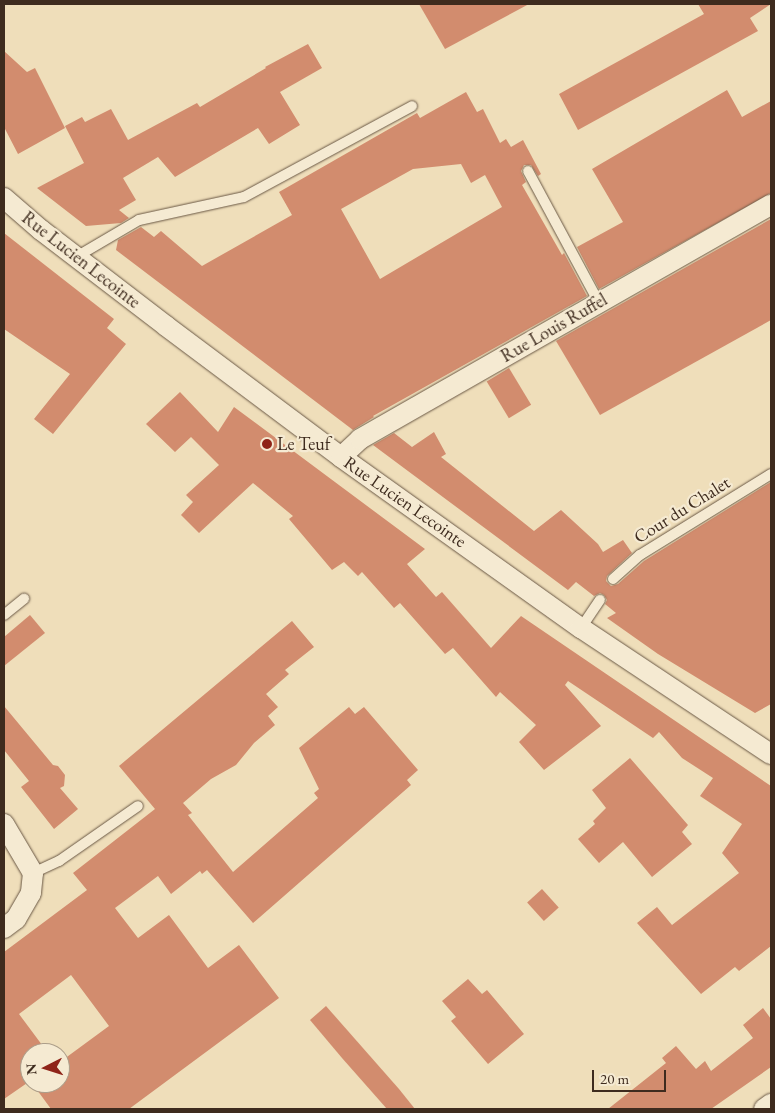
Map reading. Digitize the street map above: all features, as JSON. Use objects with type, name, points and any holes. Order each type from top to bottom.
[{"type":"street","name":"Rue Lucien Lecointe","points":[[4,198],[76,257],[341,457],[581,628],[771,754]]},
{"type":"street","name":"Rue Louis Ruffel","points":[[341,457],[360,439],[771,205]]},
{"type":"street","points":[[4,824],[33,873],[31,893],[16,919],[4,928]]},
{"type":"street","points":[[764,1109],[771,1104]]},
{"type":"lane","points":[[76,257],[139,220],[244,197],[412,106]]},
{"type":"lane","points":[[528,171],[599,303]]},
{"type":"lane","name":"Cour du Chalet","points":[[613,579],[640,555],[771,474]]},
{"type":"lane","points":[[4,615],[24,600]]},
{"type":"lane","points":[[581,628],[600,600]]},
{"type":"lane","points":[[33,873],[59,861],[138,806]]},
{"type":"building","points":[[419,4],[529,4],[445,49]]},
{"type":"building","points":[[698,4],[771,4],[750,18],[758,31],[578,130],[559,94],[704,14]]},
{"type":"building","points":[[308,44],[322,68],[280,92],[300,125],[269,144],[258,128],[175,177],[158,157],[123,178],[136,200],[119,210],[129,218],[121,223],[86,226],[37,188],[84,163],[65,126],[82,117],[85,122],[111,109],[128,140],[197,103],[200,107],[265,67]]},
{"type":"building","points":[[4,51],[27,72],[35,68],[65,128],[18,154],[4,127]]},
{"type":"building","points":[[727,90],[742,117],[771,101],[771,193],[599,289],[577,247],[623,222],[592,169]]},
{"type":"building","points":[[466,92],[477,112],[483,109],[500,143],[506,139],[511,147],[523,140],[541,174],[538,176],[531,165],[524,165],[521,171],[526,182],[522,185],[562,255],[564,253],[587,296],[373,416],[353,430],[116,250],[118,240],[141,227],[154,237],[161,231],[202,266],[292,215],[279,192],[417,113],[420,118]],"holes":[[[461,164],[471,183],[485,175],[502,207],[380,279],[341,209],[413,169]]]},
{"type":"building","points":[[771,219],[771,320],[600,415],[556,341]]},
{"type":"building","points":[[4,233],[114,319],[107,328],[126,344],[53,434],[34,419],[70,374],[4,329]]},
{"type":"building","points":[[509,368],[531,405],[509,418],[487,381]]},
{"type":"building","points":[[180,392],[218,432],[234,407],[425,549],[407,564],[436,597],[442,592],[491,648],[521,616],[771,786],[771,946],[739,971],[735,967],[701,994],[637,923],[657,907],[672,925],[739,873],[722,853],[742,824],[700,796],[713,778],[682,758],[659,732],[653,738],[568,681],[565,685],[601,726],[544,770],[519,742],[536,725],[500,692],[496,697],[453,648],[445,654],[400,603],[394,608],[362,572],[358,576],[344,562],[332,570],[289,519],[293,516],[253,483],[199,533],[181,515],[193,502],[186,495],[219,465],[191,437],[175,452],[146,424]]},
{"type":"building","points":[[434,432],[446,454],[441,457],[534,531],[561,510],[598,544],[603,552],[623,540],[632,553],[607,576],[606,581],[611,586],[618,584],[644,561],[771,482],[771,704],[755,713],[658,654],[607,618],[616,613],[605,604],[607,600],[604,595],[600,593],[594,596],[576,582],[568,590],[373,445],[394,433],[412,447]]},
{"type":"building","points":[[30,615],[45,633],[4,666],[4,637]]},
{"type":"building","points":[[292,621],[314,647],[285,670],[289,674],[266,694],[278,707],[268,716],[275,725],[254,743],[236,765],[211,779],[183,803],[192,813],[188,815],[233,872],[318,798],[314,793],[319,789],[299,748],[349,707],[355,714],[364,707],[418,770],[407,780],[411,785],[253,923],[207,870],[202,874],[200,871],[171,894],[158,876],[115,908],[138,938],[169,915],[208,968],[239,945],[279,998],[129,1109],[51,1109],[39,1093],[70,1093],[70,1055],[109,1026],[71,975],[19,1014],[41,1043],[20,1043],[20,1088],[4,1099],[4,952],[87,890],[73,873],[155,809],[119,766]]},
{"type":"building","points":[[4,706],[53,765],[58,766],[65,775],[64,786],[60,788],[78,809],[54,829],[21,787],[29,781],[4,750]]},
{"type":"building","points":[[630,758],[688,825],[682,832],[692,844],[652,877],[623,842],[599,863],[578,839],[595,824],[593,821],[606,808],[592,790]]},
{"type":"building","points":[[542,889],[559,908],[544,921],[527,902]]},
{"type":"building","points":[[468,979],[482,994],[487,990],[524,1034],[488,1064],[451,1021],[456,1017],[442,1001]]},
{"type":"building","points":[[326,1006],[415,1109],[387,1109],[342,1058],[310,1020]]},
{"type":"building","points":[[763,1008],[771,1019],[771,1067],[711,1109],[608,1109],[666,1063],[662,1058],[676,1046],[696,1069],[705,1061],[711,1071],[753,1038],[743,1025]]},
{"type":"place","name":"Le Teuf","points":[[267,444]]}]
